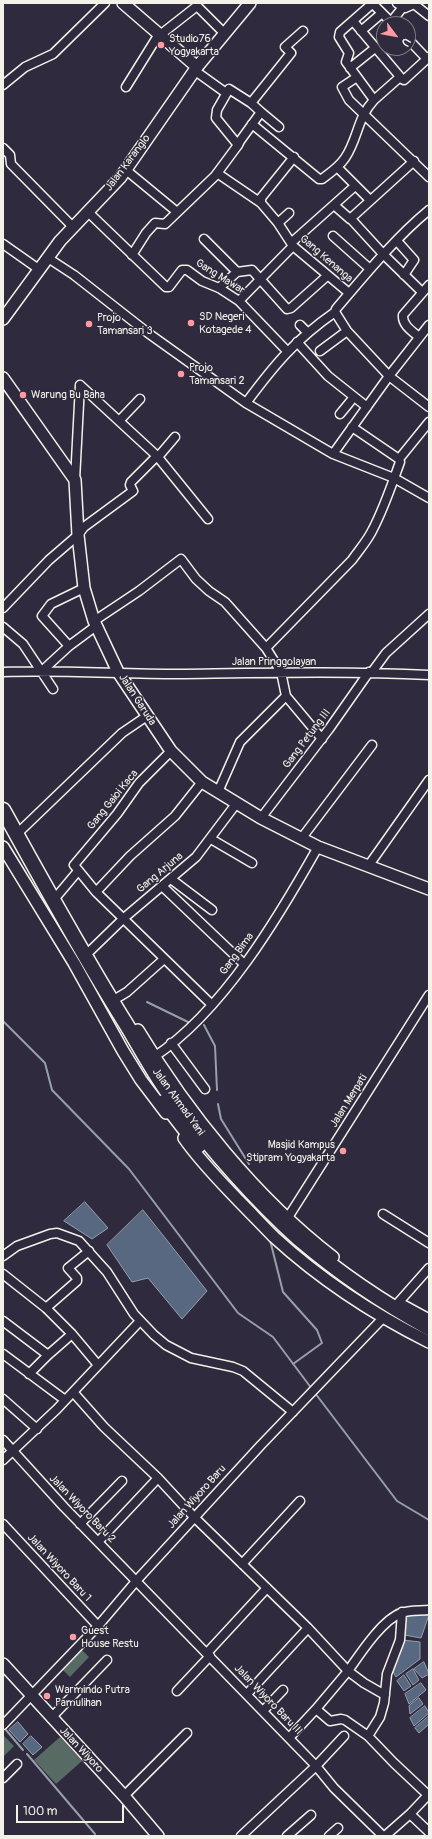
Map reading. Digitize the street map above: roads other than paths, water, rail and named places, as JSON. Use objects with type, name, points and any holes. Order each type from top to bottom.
[{"type":"highway","name":"Jalan Ahmad Yani","points":[[3,810],[46,881],[114,1005],[168,1092],[232,1172],[299,1239],[344,1274],[387,1304],[429,1328]]},
{"type":"highway","name":"Jalan Ahmad Yani","points":[[3,829],[138,1063],[178,1122],[200,1148],[275,1227],[304,1253],[353,1290],[390,1314],[429,1335]]},
{"type":"street","points":[[4,82],[25,67],[53,54],[105,3]]},
{"type":"street","points":[[123,3],[196,69],[226,93]]},
{"type":"street","name":"Jalan Karanglo","points":[[3,319],[73,227],[126,170],[196,69],[250,3]]},
{"type":"street","points":[[374,100],[346,62],[349,53],[339,35],[352,21],[373,3],[385,16]]},
{"type":"street","points":[[395,16],[400,5],[407,8],[414,4],[429,16]]},
{"type":"street","points":[[126,87],[160,35],[196,6],[224,33]]},
{"type":"street","points":[[361,31],[382,13]]},
{"type":"street","points":[[352,21],[404,80],[428,58],[416,47]]},
{"type":"street","points":[[251,103],[290,53],[285,47],[303,31]]},
{"type":"street","points":[[350,68],[375,48]]},
{"type":"street","points":[[357,77],[341,88],[349,100],[429,177]]},
{"type":"street","points":[[252,124],[320,179],[322,179],[337,167],[350,150],[365,110],[400,77]]},
{"type":"street","points":[[238,145],[216,118],[217,110],[226,93],[230,90],[251,103],[279,127]]},
{"type":"street","points":[[132,256],[146,234],[155,224],[165,224],[217,173],[261,112]]},
{"type":"street","points":[[3,162],[7,152]]},
{"type":"street","points":[[7,152],[12,164],[73,227]]},
{"type":"street","points":[[261,203],[261,198],[294,157]]},
{"type":"street","points":[[351,219],[414,161]]},
{"type":"street","points":[[337,167],[370,200]]},
{"type":"street","points":[[126,170],[177,212]]},
{"type":"street","name":"Gang Kenanga","points":[[217,173],[261,203],[278,223],[292,244],[349,294]]},
{"type":"street","points":[[239,301],[292,244],[355,186]]},
{"type":"street","points":[[334,204],[351,219],[384,255],[422,292]]},
{"type":"street","points":[[246,403],[272,367],[287,350],[307,332],[336,312],[336,309],[370,269],[429,210]]},
{"type":"street","name":"Gang Mawar","points":[[88,212],[132,256],[166,287],[169,286],[184,269],[239,301],[287,350]]},
{"type":"street","points":[[278,223],[289,213]]},
{"type":"street","points":[[333,236],[370,269]]},
{"type":"street","points":[[204,239],[237,272]]},
{"type":"street","points":[[397,241],[414,260],[404,275]]},
{"type":"street","points":[[3,244],[40,270]]},
{"type":"street","points":[[48,258],[74,274],[148,333],[246,403],[334,454],[394,478],[429,498]]},
{"type":"street","points":[[219,288],[237,272],[251,270],[288,309],[327,276]]},
{"type":"street","points":[[419,337],[406,325],[403,318],[405,311],[429,285]]},
{"type":"street","points":[[336,312],[347,330],[389,376],[429,407]]},
{"type":"street","points":[[300,325],[307,332]]},
{"type":"street","points":[[334,454],[389,376],[429,325]]},
{"type":"street","points":[[320,351],[347,330]]},
{"type":"street","points":[[297,342],[328,376],[367,407]]},
{"type":"street","points":[[3,378],[74,480]]},
{"type":"street","points":[[74,480],[80,385],[157,456],[208,519]]},
{"type":"street","points":[[340,414],[354,397]]},
{"type":"street","points":[[119,421],[140,399]]},
{"type":"street","points":[[266,648],[352,560],[361,548],[374,529],[400,462],[399,460],[429,422]]},
{"type":"street","points":[[352,427],[399,460]]},
{"type":"street","points":[[3,608],[49,560],[78,535],[84,527],[133,491],[130,485],[131,482],[175,436]]},
{"type":"street","name":"Jalan Garuda","points":[[74,480],[84,588],[95,623],[118,672],[171,751],[202,782],[261,818],[318,847],[369,865],[429,889]]},
{"type":"street","points":[[42,670],[95,623],[181,559],[196,579],[213,594],[226,602],[266,648],[281,672],[286,696],[322,739]]},
{"type":"street","points":[[69,646],[42,616],[51,604],[84,588]]},
{"type":"street","name":"Gang Petung III","points":[[261,818],[322,739],[370,672],[386,653],[429,614]]},
{"type":"street","points":[[3,627],[23,644],[42,670],[53,689]]},
{"type":"street","name":"Jalan Pringgolayan","points":[[3,672],[42,670],[177,674],[281,672],[354,674],[370,672],[429,675]]},
{"type":"street","points":[[218,792],[240,742],[286,696]]},
{"type":"street","points":[[20,831],[122,733],[147,716]]},
{"type":"street","points":[[301,839],[372,745]]},
{"type":"street","name":"Gang Gaioi Kaca","points":[[57,896],[139,783],[171,751]]},
{"type":"street","points":[[369,865],[429,780]]},
{"type":"street","points":[[96,892],[130,856],[175,816],[202,782]]},
{"type":"street","points":[[3,800],[46,881],[57,896],[117,998],[154,1057],[209,1133],[288,1219],[348,1270],[398,1303],[429,1320]]},
{"type":"street","name":"Gang Arjuna","points":[[90,951],[124,918],[196,857],[236,804]]},
{"type":"street","points":[[211,839],[252,863]]},
{"type":"street","points":[[3,847],[74,962],[141,1080],[196,1155],[274,1236],[315,1271],[383,1318],[429,1342]]},
{"type":"street","name":"Gang Bima","points":[[154,1057],[171,1043],[211,1004],[244,964],[267,931],[318,847]]},
{"type":"street","points":[[76,868],[96,892],[211,1004]]},
{"type":"street","points":[[171,879],[212,910]]},
{"type":"street","points":[[162,886],[244,964]]},
{"type":"street","points":[[117,998],[127,992],[164,959]]},
{"type":"street","name":"Jalan Merpati","points":[[288,1219],[429,995]]},
{"type":"street","points":[[171,1043],[205,1089]]},
{"type":"street","points":[[383,1214],[429,1243]]},
{"type":"street","points":[[3,1256],[17,1246],[54,1233],[79,1241],[111,1278],[140,1321],[160,1340],[191,1358],[233,1367],[244,1371],[293,1412]]},
{"type":"street","points":[[46,1308],[77,1281],[77,1278],[68,1268],[89,1251]]},
{"type":"street","points":[[398,1303],[429,1268]]},
{"type":"street","points":[[5,1279],[46,1308],[72,1334],[98,1365]]},
{"type":"street","name":"Jalan Wiyoro Baru","points":[[3,1725],[98,1626],[194,1517],[383,1318]]},
{"type":"street","points":[[3,1321],[48,1355]]},
{"type":"street","points":[[3,1460],[37,1429],[140,1321]]},
{"type":"street","points":[[29,1374],[72,1334]]},
{"type":"street","points":[[3,1354],[65,1400]]},
{"type":"street","points":[[73,1392],[104,1427],[158,1478],[194,1517],[308,1628],[348,1670],[364,1683],[385,1695]]},
{"type":"street","points":[[3,1399],[37,1429]]},
{"type":"street","name":"Jalan Wiyoro Baru 2","points":[[3,1440],[12,1452],[80,1524],[137,1580]]},
{"type":"street","points":[[98,1542],[158,1478]]},
{"type":"street","points":[[80,1524],[122,1481]]},
{"type":"street","points":[[242,1564],[300,1501]]},
{"type":"street","name":"Jalan Wiyoro Baru 1","points":[[3,1524],[98,1626]]},
{"type":"street","name":"Jalan Wiyoro Baru III","points":[[137,1580],[316,1766],[334,1788],[384,1836]]},
{"type":"street","points":[[177,1691],[266,1588]]},
{"type":"street","points":[[289,1738],[316,1709],[388,1622],[402,1612],[429,1610]]},
{"type":"street","points":[[368,1736],[369,1732],[380,1717],[385,1695],[387,1674],[400,1640],[402,1612]]},
{"type":"street","points":[[247,1694],[308,1628]]},
{"type":"street","points":[[51,1718],[106,1660]]},
{"type":"street","name":"Jalan Wiyoro","points":[[3,1664],[124,1796],[158,1836]]},
{"type":"street","points":[[263,1711],[283,1690]]},
{"type":"street","points":[[316,1709],[330,1721],[341,1719],[345,1720],[368,1736],[394,1763],[429,1795],[410,1814],[384,1836]]},
{"type":"street","points":[[124,1796],[187,1733]]},
{"type":"street","points":[[247,1834],[316,1766],[344,1736]]},
{"type":"street","points":[[3,1778],[17,1764]]},
{"type":"street","points":[[410,1814],[429,1832]]},
{"type":"street","points":[[287,1836],[311,1815]]},
{"type":"street","points":[[329,1836],[338,1828]]},
{"type":"water","points":[[85,1202],[108,1228],[92,1239],[64,1221]]},
{"type":"water","points":[[143,1210],[207,1291],[182,1319],[148,1278],[132,1282],[107,1245]]},
{"type":"water","points":[[406,1615],[429,1615],[421,1638],[404,1635]]},
{"type":"water","points":[[403,1640],[420,1642],[420,1659],[396,1677],[392,1670]]},
{"type":"water","points":[[424,1662],[429,1674],[422,1678],[414,1669]]},
{"type":"water","points":[[413,1669],[419,1680],[413,1685],[406,1674]]},
{"type":"water","points":[[404,1675],[411,1686],[404,1691],[397,1681]]},
{"type":"water","points":[[421,1683],[426,1690],[409,1704],[405,1694]]},
{"type":"water","points":[[419,1698],[423,1704],[410,1714],[409,1706]]},
{"type":"water","points":[[425,1706],[429,1713],[414,1726],[410,1718]]},
{"type":"water","points":[[429,1716],[429,1724],[419,1733],[415,1728]]},
{"type":"water","points":[[18,1722],[28,1734],[20,1742],[9,1730]]},
{"type":"water","points":[[31,1736],[42,1747],[33,1755],[23,1744]]},
{"type":"waterway","points":[[147,1002],[188,1022]]},
{"type":"waterway","points":[[3,1021],[45,1063],[52,1090],[129,1169],[238,1313],[273,1337],[312,1389]]},
{"type":"waterway","points":[[204,1025],[215,1046],[217,1090]]},
{"type":"waterway","points":[[218,1104],[221,1119],[249,1164]]},
{"type":"waterway","points":[[270,1240],[283,1292],[317,1330],[322,1343],[293,1364]]},
{"type":"waterway","points":[[315,1393],[397,1501],[429,1520]]},
{"type":"waterway","points":[[6,1730],[23,1750]]},
{"type":"waterway","points":[[27,1754],[95,1834]]},
{"type":"place","name":"Studio76 Yogyakarta","points":[[161,45]]},
{"type":"place","name":"SD Negeri Kotagede 4","points":[[191,323]]},
{"type":"place","name":"Projo Tamansari 3","points":[[89,324]]},
{"type":"place","name":"Projo Tamansari 2","points":[[181,374]]},
{"type":"place","name":"Warung Bu Baha","points":[[23,395]]},
{"type":"place","name":"Masjid Kampus Stipram Yogyakarta","points":[[343,1151]]},
{"type":"place","name":"Guest House Restu","points":[[73,1637]]},
{"type":"place","name":"Warmindo Putra Pamulihan","points":[[47,1696]]}]
